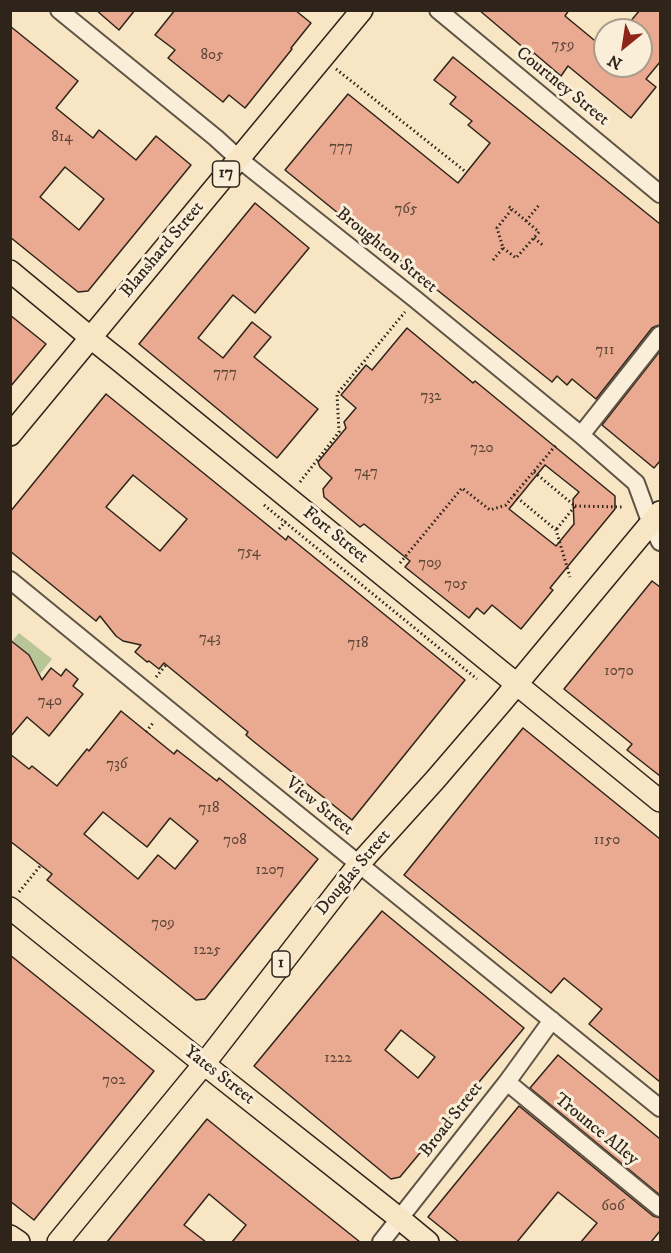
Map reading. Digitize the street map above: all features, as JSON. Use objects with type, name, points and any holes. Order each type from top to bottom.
[{"type":"main road","name":"Blanshard Street","points":[[10,435],[362,10]]},
{"type":"main road","name":"Fort Street","points":[[10,271],[660,801]]},
{"type":"main road","name":"Douglas Street","points":[[58,1242],[204,1064],[360,864],[657,526]]},
{"type":"main road","name":"Yates Street","points":[[14,900],[204,1064],[428,1242]]},
{"type":"main road","points":[[10,1236],[19,1242]]},
{"type":"street","name":"Broughton Street","points":[[59,10],[239,159],[416,299],[581,435],[636,483],[657,526]]},
{"type":"street","name":"Courtney Street","points":[[438,10],[660,194]]},
{"type":"street","points":[[581,435],[660,335]]},
{"type":"street","name":"View Street","points":[[10,580],[215,749],[660,1108]]},
{"type":"street","name":"Broad Street","points":[[381,1242],[507,1082],[552,1020]]},
{"type":"street","name":"Trounce Alley","points":[[507,1082],[660,1208]]},
{"type":"path","points":[[324,58],[466,172]]},
{"type":"path","points":[[507,205],[512,209],[539,232],[516,258],[503,248],[497,228],[512,209]]},
{"type":"path","points":[[526,221],[539,205]]},
{"type":"path","points":[[534,238],[544,246]]},
{"type":"path","points":[[493,260],[503,248]]},
{"type":"path","points":[[300,482],[339,432],[337,393],[416,299]]},
{"type":"path","points":[[399,563],[462,488],[490,510],[506,505],[556,445]]},
{"type":"path","points":[[534,472],[575,506],[623,507]]},
{"type":"path","points":[[514,495],[556,530],[570,577]]},
{"type":"path","points":[[556,530],[575,506]]},
{"type":"path","points":[[156,676],[166,665]]},
{"type":"path","points":[[146,732],[153,723]]},
{"type":"path","points":[[14,900],[41,865]]},
{"type":"green space","points":[[19,633],[52,659],[40,674],[29,655],[12,641]]},
{"type":"building","points":[[96,10],[135,10],[119,30]]},
{"type":"building","points":[[175,10],[295,10],[311,23],[245,108],[229,95],[223,102],[168,58],[175,50],[155,35]]},
{"type":"building","points":[[479,10],[569,10],[565,16],[593,39],[593,78],[647,78],[656,87],[631,118],[568,66],[561,76],[534,53],[532,55]]},
{"type":"building","points":[[640,10],[660,10],[660,62],[653,70],[653,18],[633,18]]},
{"type":"building","points":[[10,26],[78,81],[56,108],[93,138],[99,130],[136,160],[156,136],[191,165],[88,291],[78,292],[10,237]],"holes":[[[65,167],[104,199],[79,230],[40,197]]]},
{"type":"building","points":[[453,57],[660,224],[660,325],[652,328],[596,399],[572,379],[567,385],[557,376],[552,382],[285,170],[348,94],[458,183],[490,143],[468,125],[472,121],[450,104],[456,97],[434,80]]},
{"type":"building","points":[[255,203],[309,248],[255,313],[233,295],[198,338],[223,358],[252,322],[271,337],[254,357],[318,409],[277,458],[139,344]]},
{"type":"building","points":[[10,315],[46,344],[10,387]]},
{"type":"building","points":[[407,328],[615,496],[615,509],[550,588],[553,590],[521,629],[492,605],[484,614],[477,608],[469,618],[405,567],[410,561],[364,524],[360,527],[324,497],[323,489],[332,478],[318,462],[346,428],[344,422],[356,408],[341,395],[366,365],[372,370]],"holes":[[[545,465],[579,492],[573,499],[574,524],[556,546],[509,509]]]},
{"type":"building","points":[[660,351],[660,461],[654,468],[602,425]]},
{"type":"building","points":[[106,394],[286,540],[288,536],[465,680],[352,820],[253,741],[246,735],[248,732],[164,663],[159,669],[149,661],[147,662],[135,652],[141,645],[123,641],[116,636],[100,616],[96,621],[10,551],[10,512]],"holes":[[[133,475],[187,519],[160,551],[106,507]]]},
{"type":"building","points":[[652,581],[660,587],[660,776],[627,750],[632,744],[564,689]]},
{"type":"building","points":[[10,640],[29,655],[42,680],[51,668],[61,676],[66,669],[78,679],[73,686],[83,694],[49,736],[27,717],[10,737]]},
{"type":"building","points":[[121,711],[174,754],[177,750],[217,781],[219,778],[318,859],[205,999],[196,1000],[47,880],[52,874],[10,841],[10,754],[29,769],[32,766],[57,786],[87,749],[89,751]],"holes":[[[103,812],[147,847],[170,818],[198,841],[175,869],[158,855],[138,879],[84,834]]]},
{"type":"building","points":[[523,728],[660,839],[660,1082],[589,1024],[602,1009],[564,978],[551,993],[404,875]]},
{"type":"building","points":[[382,911],[524,1028],[400,1177],[391,1179],[254,1066]],"holes":[[[401,1030],[435,1057],[418,1078],[385,1050]]]},
{"type":"building","points":[[10,955],[154,1071],[34,1220],[10,1201]]},
{"type":"building","points":[[558,1055],[660,1139],[660,1195],[530,1088]]},
{"type":"building","points":[[519,1106],[653,1216],[660,1218],[660,1231],[651,1242],[581,1242],[597,1223],[558,1192],[517,1242],[459,1242],[428,1217]]},
{"type":"building","points":[[207,1119],[360,1242],[232,1242],[246,1225],[209,1194],[184,1225],[206,1242],[107,1242]]}]
